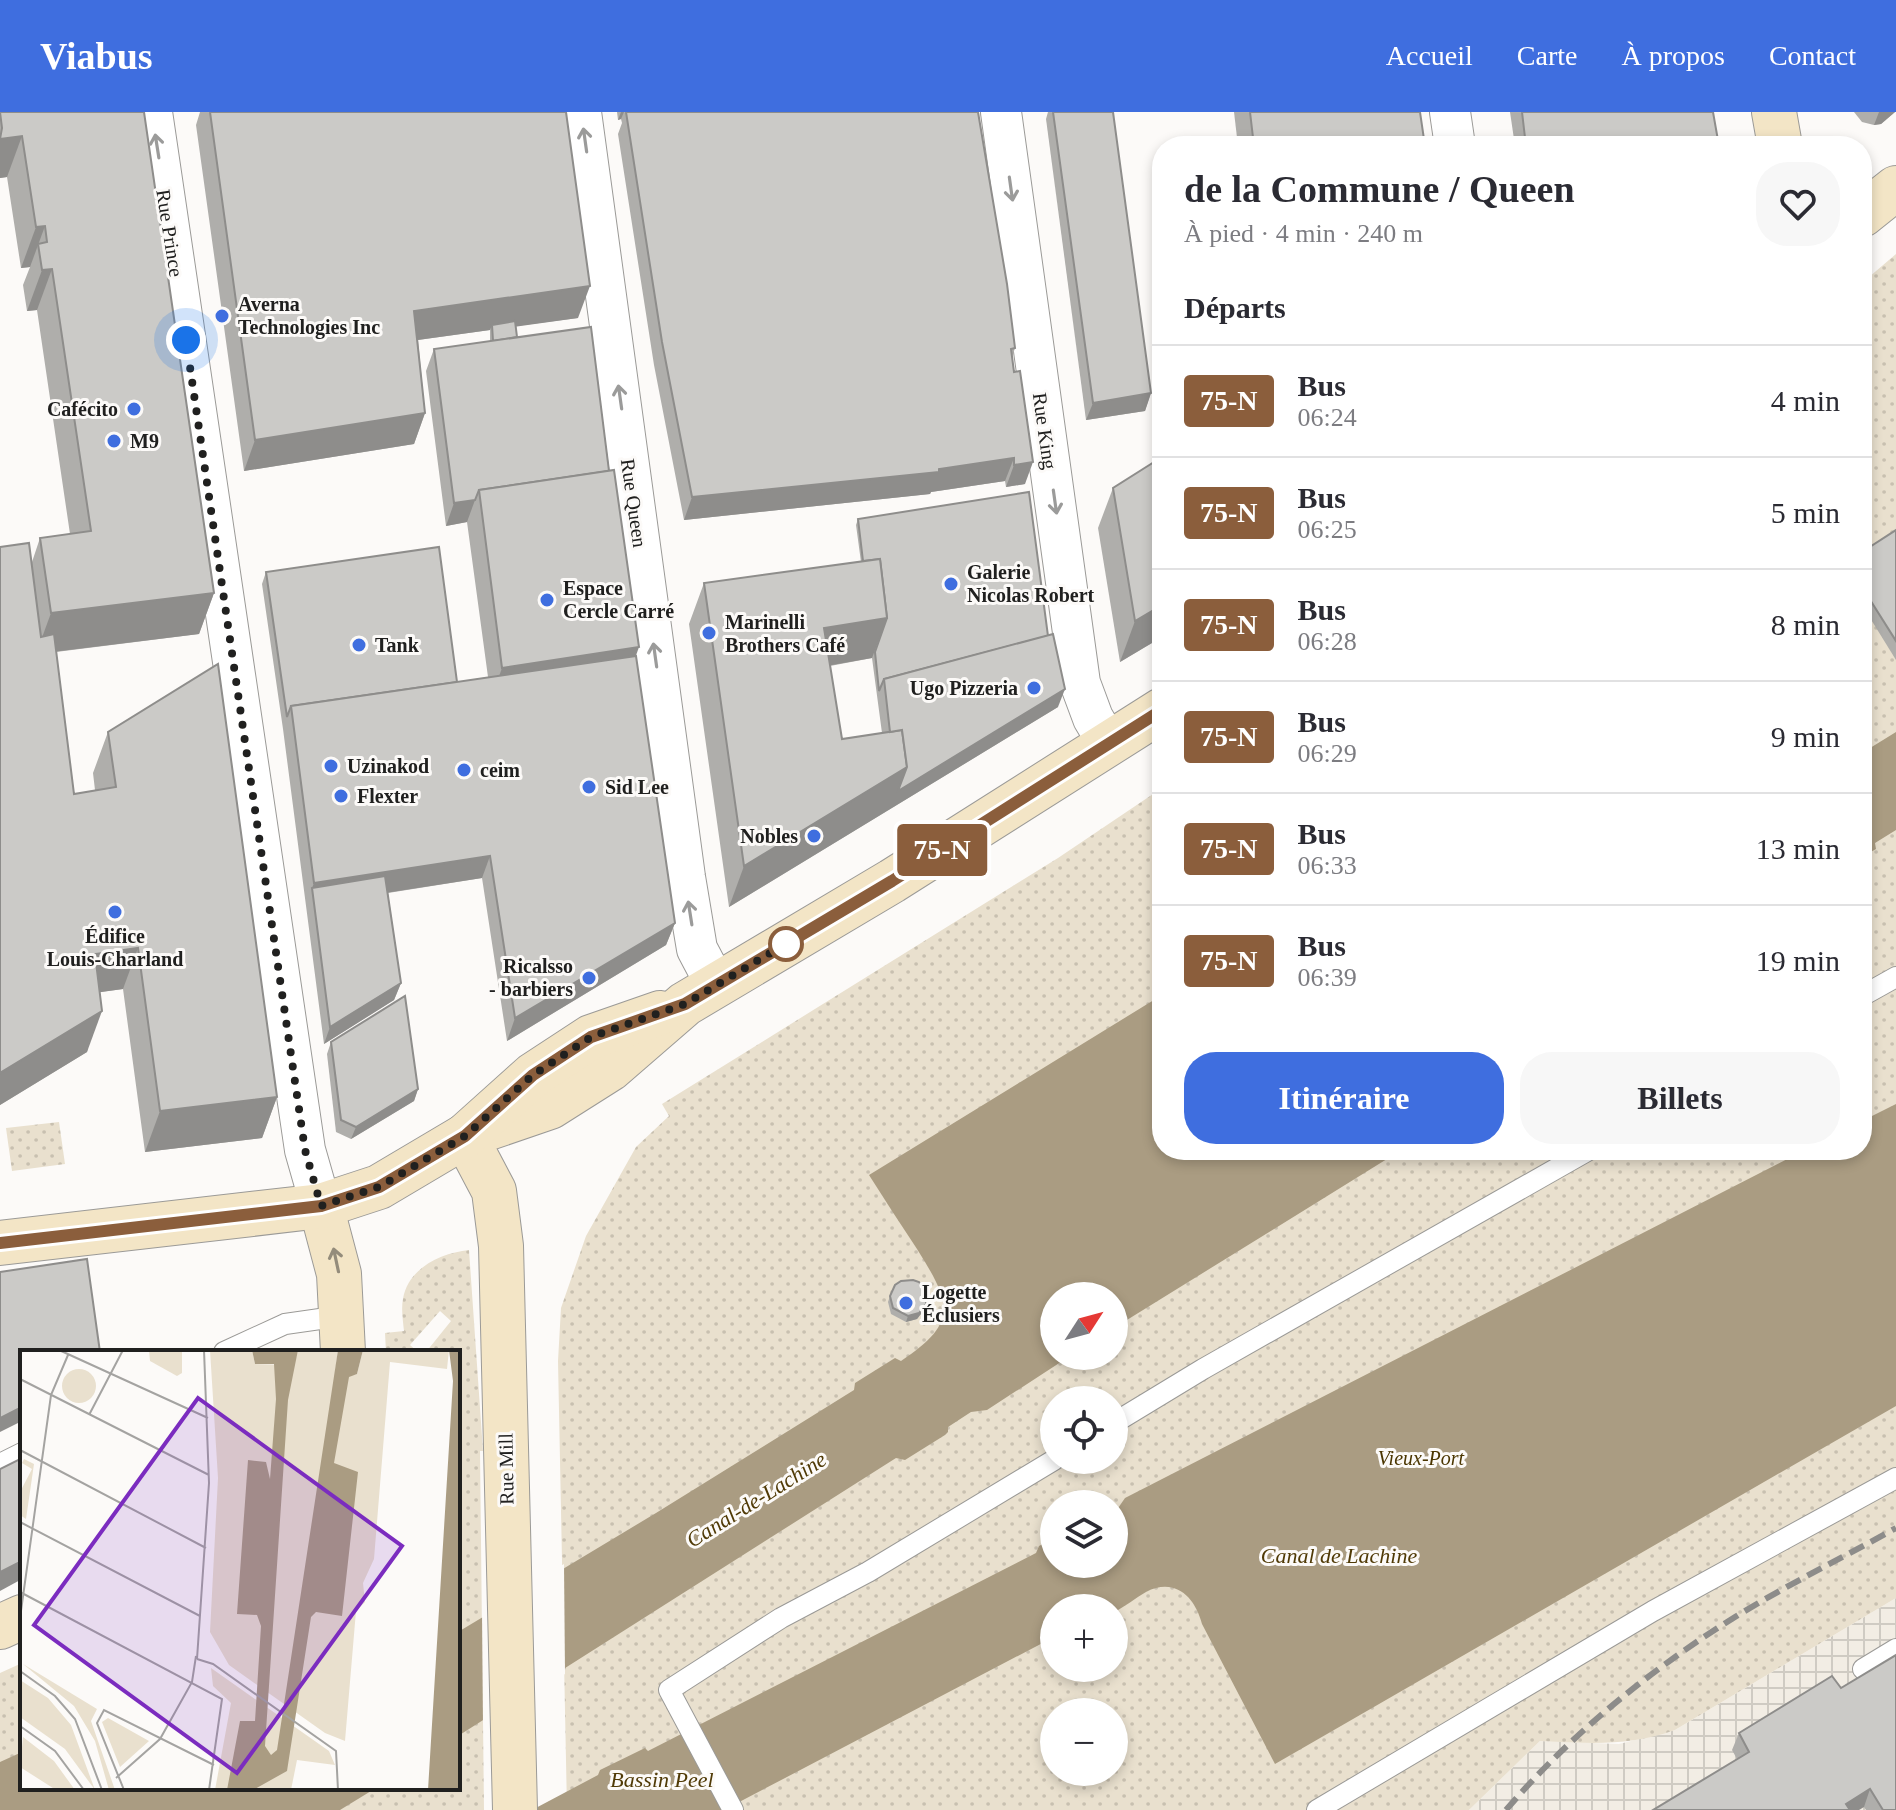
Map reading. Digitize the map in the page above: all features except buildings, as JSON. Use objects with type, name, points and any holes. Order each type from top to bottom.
[{"type":"street","name":"Rue Prince","points":[[152,112],[302,1135],[321,1206]]},
{"type":"street","name":"Rue Queen","points":[[581,112],[701,994]]},
{"type":"street","name":"Rue King","points":[[1001,112],[1080,683],[1093,718],[1109,745]]},
{"type":"street","points":[[1450,112],[1454,136]]},
{"type":"street","points":[[1774,112],[1778,136]]},
{"type":"street","points":[[1872,207],[1896,188]]},
{"type":"street","points":[[0,1243],[321,1206],[379,1187],[465,1136],[550,1107],[610,1069],[701,994],[892,881],[1152,717]]},
{"type":"street","name":"Rue Mill","points":[[465,1136],[484,1167],[497,1205],[515,1810]]},
{"type":"street","points":[[321,1206],[339,1274],[342,1334]]},
{"type":"street","points":[[0,1627],[20,1618]]},
{"type":"lane","points":[[1872,990],[1896,977]]},
{"type":"lane","points":[[1128,1415],[1571,1160]]},
{"type":"lane","points":[[228,1350],[285,1324],[342,1334]]},
{"type":"lane","points":[[0,1464],[20,1454]]},
{"type":"lane","points":[[733,1810],[669,1690],[781,1618],[868,1572],[1040,1468]]},
{"type":"lane","points":[[1317,1810],[1339,1805],[1653,1611],[1896,1478]]},
{"type":"lane","points":[[1863,1669],[1896,1649]]},
{"type":"shaded area","points":[[1896,1598],[1896,1810],[1469,1810],[1540,1741],[1619,1744],[1675,1730]]},
{"type":"green space","name":"Vieux-Port","points":[[1896,254],[1896,1598],[1675,1730],[1625,1741],[1540,1741],[1469,1810],[567,1810],[558,1361],[561,1308],[586,1236],[636,1147],[669,1116],[662,1104],[1058,858],[1152,795],[1152,1160],[1872,1160],[1872,274]]},
{"type":"green space","points":[[59,1122],[65,1164],[12,1171],[6,1128]]},
{"type":"green space","points":[[469,1250],[483,1451],[480,1451],[484,1810],[0,1810],[0,1673],[20,1664],[20,1790],[460,1790],[460,1350],[428,1350],[451,1321],[440,1311],[410,1345],[416,1350],[386,1350],[385,1333],[404,1331],[403,1299],[411,1279],[427,1264]]},
{"type":"water","points":[[1896,732],[1896,830],[1875,843],[1876,849],[1872,851],[1872,747]]},
{"type":"water","name":"Canal-de-Lachine","points":[[1152,1001],[1152,1160],[1385,1160],[1128,1319],[1128,1282],[1040,1282],[1040,1370],[1048,1370],[987,1410],[971,1412],[948,1427],[945,1435],[905,1460],[896,1458],[460,1735],[460,1631],[854,1390],[855,1383],[895,1358],[901,1361],[920,1347],[941,1323],[944,1311],[937,1284],[869,1175]]},
{"type":"water","name":"Canal de Lachine","points":[[1896,1104],[1896,1406],[1275,1764],[1199,1614],[1182,1592],[1175,1588],[1156,1588],[1128,1603],[1128,1594],[1040,1594],[1040,1644],[724,1810],[532,1810],[598,1775],[600,1770],[645,1748],[648,1751],[1036,1553],[1040,1545],[1040,1578],[1128,1578],[1128,1496],[1785,1160],[1872,1160],[1872,1116]]},
{"type":"water","points":[[20,1753],[20,1790],[373,1790],[340,1810],[0,1810],[0,1762]]},
{"type":"pier","points":[[564,1564],[565,1674],[483,1725],[482,1613]]},
{"type":"railway","points":[[1506,1810],[1557,1755],[1613,1705],[1672,1659],[1755,1605],[1896,1528]]},
{"type":"bus line","name":"75-N","points":[[0,1243],[321,1206],[379,1187],[465,1136],[533,1075],[591,1037],[685,1004],[892,881],[1152,716]]},
{"type":"place","name":"Averna Technologies Inc","points":[[222,316]]},
{"type":"place","name":"Cafécito","points":[[134,409]]},
{"type":"place","name":"M9","points":[[114,441]]},
{"type":"place","name":"Galerie Nicolas Robert","points":[[951,584]]},
{"type":"place","name":"Espace Cercle Carré","points":[[547,600]]},
{"type":"place","name":"Marinelli Brothers Café","points":[[709,633]]},
{"type":"place","name":"Tank","points":[[359,645]]},
{"type":"place","name":"Ugo Pizzeria","points":[[1034,688]]},
{"type":"place","name":"Uzinakod","points":[[331,766]]},
{"type":"place","name":"ceim","points":[[464,770]]},
{"type":"place","name":"Sid Lee","points":[[589,787]]},
{"type":"place","name":"Flexter","points":[[341,796]]},
{"type":"place","name":"Nobles","points":[[814,836]]},
{"type":"place","name":"Édifice Louis-Charland","points":[[115,912]]},
{"type":"place","name":"Ricalsso - barbiers","points":[[589,978]]},
{"type":"place","name":"Logette Éclusiers","points":[[906,1303]]},
{"type":"route","points":[[186,340],[305,1150],[321,1206],[379,1187],[465,1136],[533,1075],[591,1037],[685,1004],[792,940],[786,944]]},
{"type":"water label","name":"Bassin Peel","points":[[662,1779]]}]
